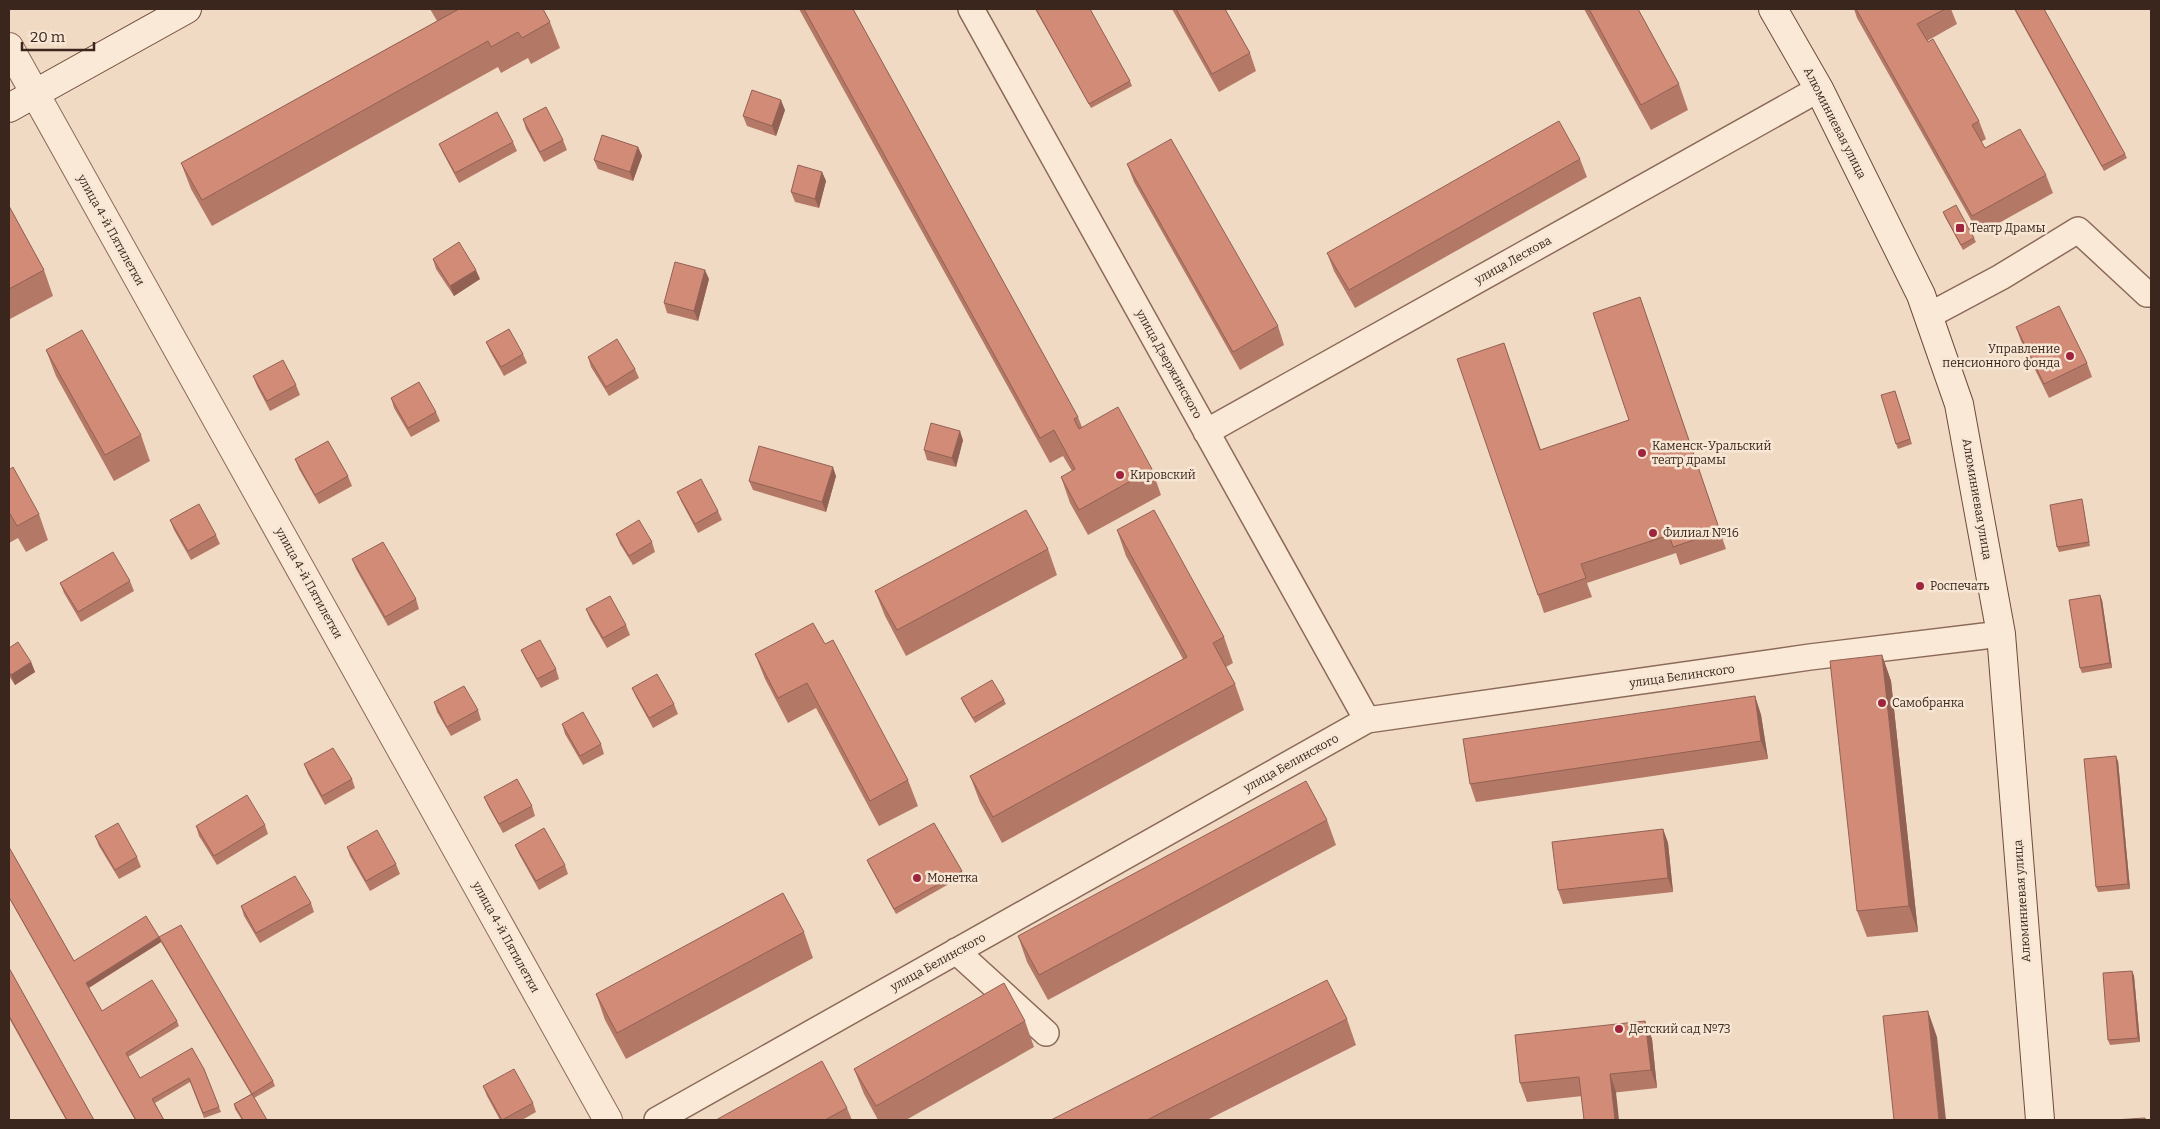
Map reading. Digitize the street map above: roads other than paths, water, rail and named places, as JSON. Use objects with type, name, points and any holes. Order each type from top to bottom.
[{"type":"main road","points":[[9,108],[187,9]]},
{"type":"main road","name":"Алюминиевая улица","points":[[1773,9],[1819,89],[1905,262],[1928,316],[1959,404],[2001,634],[2040,1120]]},
{"type":"main road","name":"улица 4-й Пятилетки","points":[[9,47],[608,1120]]},
{"type":"street","name":"улица Дзержинского","points":[[971,9],[1367,720]]},
{"type":"street","name":"улица Лескова","points":[[1206,432],[1819,89]]},
{"type":"street","points":[[1928,316],[2001,277],[2078,230],[2147,294],[2151,294]]},
{"type":"street","name":"улица Белинского","points":[[657,1120],[1367,720],[1810,658],[2001,634]]},
{"type":"street","points":[[956,952],[1046,1033]]},
{"type":"place","name":"Театр Драмы","points":[[1960,228]]},
{"type":"place","name":"Управление пенсионного фонда","points":[[2070,356]]},
{"type":"place","name":"Каменск-Уральский театр драмы","points":[[1642,453]]},
{"type":"place","name":"Кировский","points":[[1120,475]]},
{"type":"place","name":"Филиал №16","points":[[1653,533]]},
{"type":"place","name":"Роспечать","points":[[1920,586]]},
{"type":"place","name":"Самобранка","points":[[1882,703]]},
{"type":"place","name":"Монетка","points":[[917,878]]},
{"type":"place","name":"Детский сад №73","points":[[1619,1029]]}]
